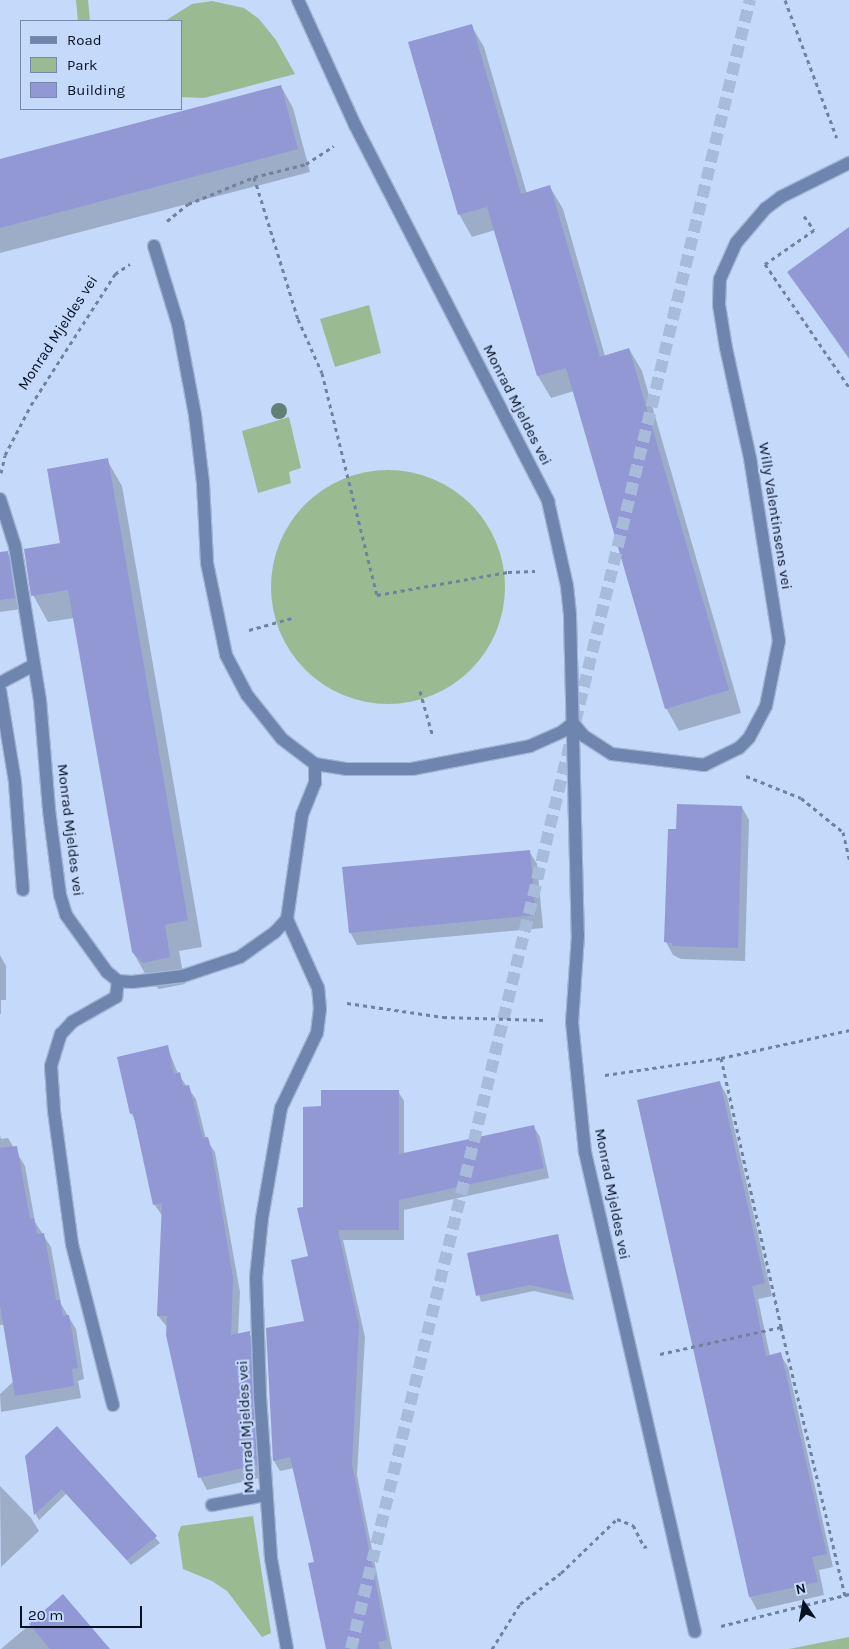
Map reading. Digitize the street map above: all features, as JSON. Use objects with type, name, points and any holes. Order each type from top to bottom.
[{"type":"street","name":"Monrad Mjeldes vei","points":[[298,0],[355,125],[548,501],[563,569],[570,616],[578,935],[572,1022],[585,1152],[630,1360],[696,1632]]},
{"type":"street","name":"Willy Valentinsens vei","points":[[704,765],[739,748],[749,738],[771,692],[779,641],[750,458],[726,348],[719,305],[720,280],[736,243],[765,209],[781,197],[848,164]]},
{"type":"street","points":[[154,246],[178,324],[194,415],[203,483],[207,563],[226,655],[247,695],[282,739],[315,764],[346,769],[412,769],[530,746],[563,731],[573,723],[584,736],[612,754],[704,765]]},
{"type":"street","name":"Monrad Mjeldes vei","points":[[0,499],[15,546],[34,666],[60,895],[66,915],[80,938],[107,972],[118,981]]},
{"type":"street","points":[[0,683],[34,666]]},
{"type":"street","points":[[0,690],[15,782],[23,890]]},
{"type":"street","points":[[114,1405],[72,1244],[51,1066],[61,1034],[72,1022],[116,997],[118,981],[183,976],[216,967],[240,957],[288,919],[302,815],[315,783],[315,764]]},
{"type":"street","name":"Monrad Mjeldes vei","points":[[287,1649],[271,1558],[266,1495],[256,1278],[262,1218],[281,1108],[317,1033],[318,988],[288,919]]},
{"type":"street","points":[[212,1505],[266,1495]]},
{"type":"path","points":[[785,0],[848,164]]},
{"type":"path","points":[[168,217],[188,204],[254,178],[306,164],[329,151],[355,125]]},
{"type":"path","points":[[254,178],[298,319],[322,373],[377,595],[508,572],[563,569]]},
{"type":"path","points":[[804,216],[814,230],[765,264],[849,387]]},
{"type":"path","name":"Monrad Mjeldes vei","points":[[1,477],[5,455],[31,405],[63,360],[71,343],[115,274],[127,266]]},
{"type":"path","points":[[222,637],[292,618]]},
{"type":"path","points":[[420,691],[441,764]]},
{"type":"path","points":[[704,765],[753,778],[801,798],[843,832],[849,859]]},
{"type":"path","points":[[319,1000],[443,1017],[572,1022]]},
{"type":"path","points":[[577,1078],[721,1058],[849,1030]]},
{"type":"path","points":[[696,1632],[847,1595],[781,1327],[721,1058]]},
{"type":"path","points":[[630,1360],[781,1327]]},
{"type":"path","points":[[492,1649],[520,1604],[561,1573],[617,1519],[633,1525],[644,1547],[674,1545]]},
{"type":"green space","points":[[76,0],[88,0],[90,20],[78,20]]},
{"type":"green space","points":[[212,1],[244,8],[259,19],[276,40],[295,74],[204,98],[182,97],[182,20],[167,20],[192,4]]},
{"type":"green space","points":[[369,305],[381,353],[335,367],[320,319]]},
{"type":"green space","points":[[289,417],[301,468],[289,472],[291,483],[258,493],[242,431]]},
{"type":"green space","points":[[377,470],[399,470],[433,479],[453,489],[471,504],[486,522],[496,542],[503,564],[505,587],[503,610],[496,632],[486,652],[471,670],[453,685],[422,699],[399,704],[377,704],[354,699],[323,685],[297,661],[290,652],[276,621],[271,598],[271,576],[276,553],[290,522],[314,496],[323,489],[354,475]]},
{"type":"green space","points":[[253,1516],[271,1633],[262,1637],[227,1591],[212,1581],[183,1569],[178,1534],[181,1526]]},
{"type":"green space","points":[[849,1637],[849,1649],[789,1649]]},
{"type":"building","points":[[472,24],[521,194],[550,185],[600,357],[629,348],[729,690],[665,709],[566,368],[537,376],[487,207],[458,215],[408,42]]},
{"type":"building","points":[[281,85],[298,149],[0,228],[0,159]]},
{"type":"building","points":[[849,227],[849,357],[787,272]]},
{"type":"building","points":[[108,458],[188,920],[165,925],[170,957],[143,963],[132,952],[68,590],[31,596],[24,549],[60,543],[47,469]]},
{"type":"building","points":[[8,551],[15,598],[0,600],[0,552]]},
{"type":"building","points":[[677,804],[742,806],[738,948],[672,946],[672,943],[664,942],[668,829],[676,829]]},
{"type":"building","points":[[530,850],[536,915],[349,933],[342,867]]},
{"type":"building","points":[[168,1045],[174,1074],[180,1072],[183,1086],[189,1085],[203,1138],[208,1137],[212,1152],[233,1278],[231,1335],[250,1331],[257,1465],[198,1478],[166,1335],[167,1316],[157,1316],[162,1203],[153,1205],[133,1113],[130,1114],[117,1057]]},
{"type":"building","points":[[720,1081],[765,1283],[752,1286],[766,1356],[781,1352],[827,1554],[812,1557],[818,1582],[749,1597],[637,1100]]},
{"type":"building","points":[[321,1090],[399,1090],[399,1154],[534,1125],[544,1168],[399,1200],[399,1230],[338,1230],[359,1326],[352,1464],[387,1640],[378,1642],[380,1649],[326,1649],[308,1563],[314,1562],[290,1457],[273,1461],[266,1328],[304,1321],[291,1260],[308,1256],[297,1208],[303,1207],[303,1107],[321,1106]]},
{"type":"building","points":[[17,1146],[30,1219],[34,1218],[37,1234],[44,1233],[56,1300],[60,1300],[63,1316],[69,1315],[78,1368],[72,1369],[74,1386],[15,1396],[0,1305],[0,1148]]},
{"type":"building","points":[[558,1234],[571,1294],[530,1285],[476,1296],[467,1253]]},
{"type":"building","points":[[57,1426],[157,1536],[127,1560],[62,1489],[34,1515],[25,1456]]},
{"type":"building","points":[[63,1594],[110,1649],[50,1649],[29,1624]]},
{"type":"tunnel","points":[[351,1649],[750,0]]}]
